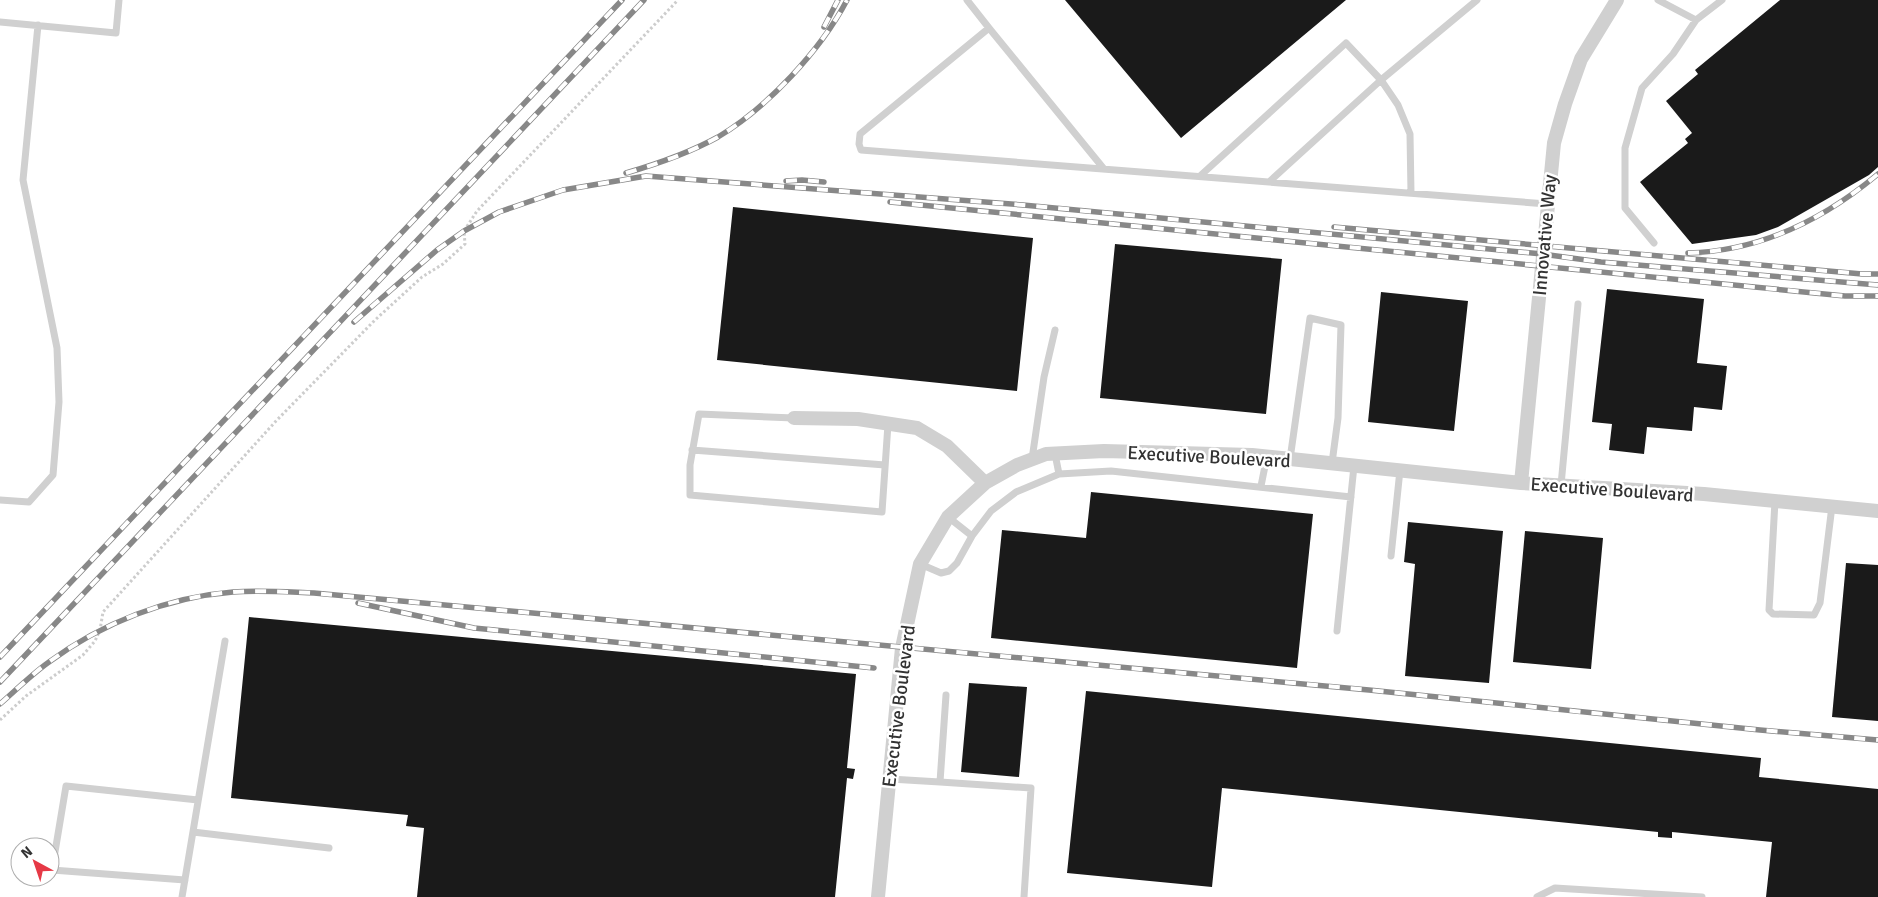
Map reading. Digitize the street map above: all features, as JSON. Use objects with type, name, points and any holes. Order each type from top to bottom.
[{"type":"street","name":"Innovative Way","points":[[1521,483],[1554,143],[1581,59],[1616,0]]},
{"type":"street","points":[[794,418],[858,419],[917,428],[947,446],[985,483]]},
{"type":"street","name":"Executive Boulevard","points":[[878,897],[902,648],[920,564],[948,518],[985,483],[1017,465],[1046,454],[1104,451],[1267,456],[1521,483],[1704,494],[1878,511]]},
{"type":"lane","points":[[0,22],[116,33],[119,0]]},
{"type":"lane","points":[[966,0],[1104,169]]},
{"type":"lane","points":[[1268,182],[1381,80],[1477,0]]},
{"type":"lane","points":[[1658,0],[1696,20]]},
{"type":"lane","points":[[1654,243],[1625,208],[1625,148],[1642,88],[1673,54],[1696,20],[1722,0]]},
{"type":"lane","points":[[0,500],[29,502],[53,475],[59,402],[57,348],[23,180],[38,25]]},
{"type":"lane","points":[[989,28],[860,134],[859,144],[861,150],[1547,204]]},
{"type":"lane","points":[[1200,176],[1346,43],[1381,80],[1398,105],[1410,134],[1411,193]]},
{"type":"lane","points":[[1561,485],[1578,304]]},
{"type":"lane","points":[[1290,459],[1310,318],[1341,324],[1338,418],[1332,463]]},
{"type":"lane","points":[[1032,460],[1044,377],[1055,330]]},
{"type":"lane","points":[[794,418],[698,414],[690,465],[690,495],[882,512],[888,424]]},
{"type":"lane","points":[[692,450],[885,465]]},
{"type":"lane","points":[[1055,454],[1059,474]]},
{"type":"lane","points":[[1261,486],[1267,456]]},
{"type":"lane","points":[[1337,631],[1354,466]]},
{"type":"lane","points":[[1391,556],[1400,470]]},
{"type":"lane","points":[[920,564],[940,574],[949,571],[957,563],[972,536],[991,511],[1016,492],[1059,474],[1112,471],[1351,497]]},
{"type":"lane","points":[[1775,501],[1769,610],[1773,614],[1814,615],[1820,603],[1832,506]]},
{"type":"lane","points":[[948,518],[972,536]]},
{"type":"lane","points":[[182,897],[225,641]]},
{"type":"lane","points":[[940,782],[946,695]]},
{"type":"lane","points":[[890,779],[1031,788],[1024,897]]},
{"type":"lane","points":[[185,880],[52,870],[66,786],[198,800]]},
{"type":"lane","points":[[193,832],[329,848]]},
{"type":"lane","points":[[1538,897],[1554,888],[1702,897]]},
{"type":"path","points":[[0,720],[26,696],[83,654],[95,641],[100,630],[103,612],[276,421],[375,320],[422,277],[444,264],[465,244],[464,231],[477,211],[678,0]]},
{"type":"building","points":[[1065,0],[1346,0],[1181,138]]},
{"type":"building","points":[[1780,0],[1878,0],[1878,167],[1869,175],[1778,227],[1756,235],[1692,244],[1640,182],[1688,143],[1685,139],[1692,133],[1666,101],[1698,74],[1695,70]]},
{"type":"building","points":[[733,207],[1033,238],[1017,391],[717,360]]},
{"type":"building","points":[[1115,244],[1282,259],[1266,414],[1100,398]]},
{"type":"building","points":[[1607,289],[1704,299],[1697,363],[1727,366],[1722,410],[1694,407],[1692,431],[1647,427],[1644,454],[1609,450],[1612,424],[1592,422]]},
{"type":"building","points":[[1381,292],[1468,301],[1454,431],[1368,422]]},
{"type":"building","points":[[1091,492],[1313,514],[1297,668],[991,638],[1002,530],[1086,538]]},
{"type":"building","points":[[1408,522],[1503,531],[1489,683],[1405,676],[1415,564],[1404,562]]},
{"type":"building","points":[[1525,531],[1603,538],[1591,669],[1513,662]]},
{"type":"building","points":[[1846,563],[1878,565],[1878,721],[1832,717]]},
{"type":"building","points":[[249,617],[856,674],[847,768],[855,769],[853,779],[847,778],[835,897],[417,897],[424,828],[406,826],[408,815],[231,798]]},
{"type":"building","points":[[969,683],[1027,687],[1019,777],[961,772]]},
{"type":"building","points":[[1086,691],[1761,758],[1759,777],[1878,789],[1878,897],[1766,897],[1772,842],[1672,832],[1672,838],[1658,837],[1658,832],[1222,788],[1212,887],[1067,873]]},
{"type":"railway","points":[[0,657],[622,0]]},
{"type":"railway","points":[[0,682],[644,0]]},
{"type":"railway","points":[[824,27],[838,0]]},
{"type":"railway","points":[[626,173],[673,158],[707,143],[737,125],[773,94],[808,58],[847,0]]},
{"type":"railway","points":[[1688,253],[1715,251],[1740,246],[1789,230],[1813,219],[1857,191],[1878,174]]},
{"type":"railway","points":[[354,322],[437,250],[464,231],[499,212],[563,190],[646,176],[1023,205],[1542,254],[1601,262],[1878,285]]},
{"type":"railway","points":[[786,181],[824,182]]},
{"type":"railway","points":[[890,202],[1845,296],[1878,296]]},
{"type":"railway","points":[[1334,227],[1878,274]]},
{"type":"railway","points":[[0,704],[30,677],[69,648],[91,635],[136,614],[160,606],[209,595],[263,591],[314,593],[1369,690],[1760,730],[1878,740]]},
{"type":"railway","points":[[358,603],[474,628],[874,668]]}]
